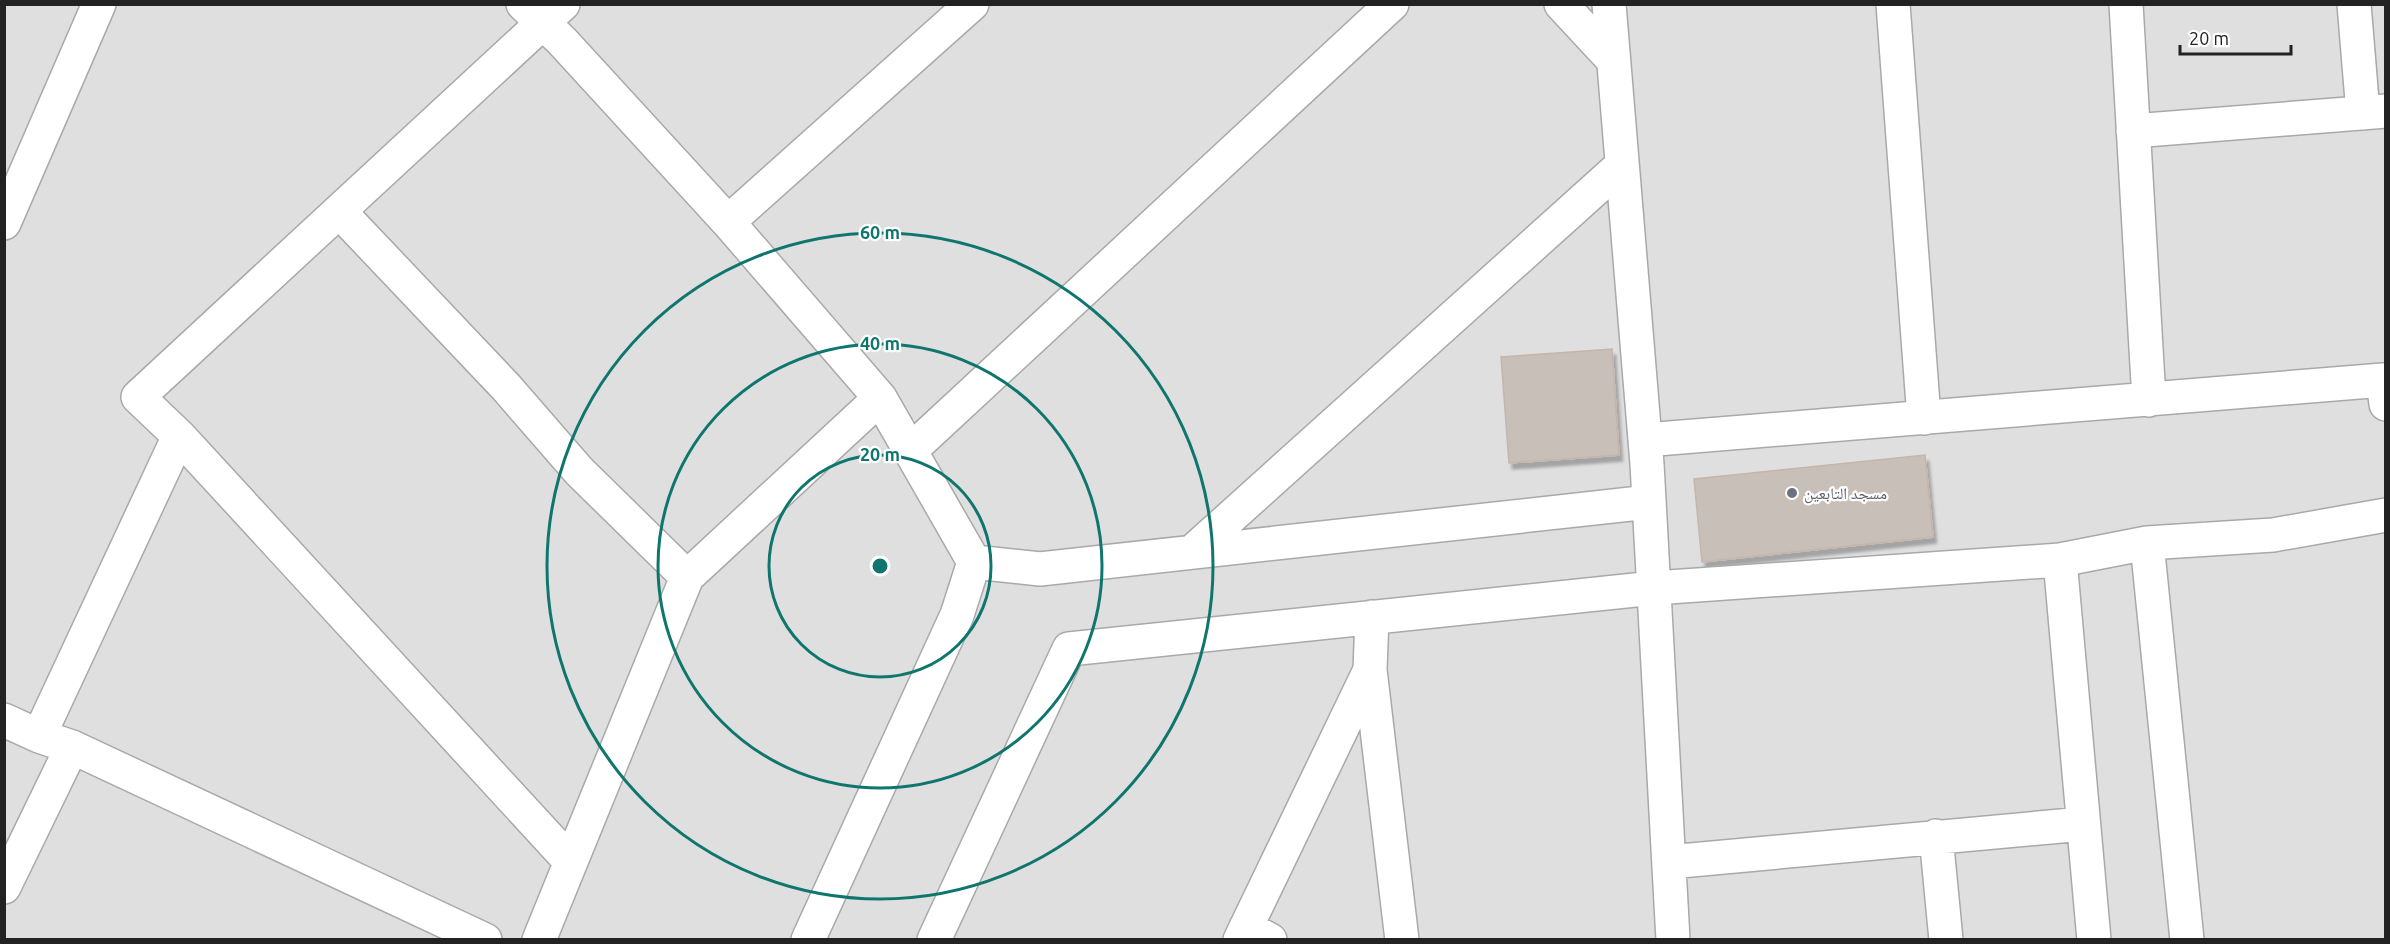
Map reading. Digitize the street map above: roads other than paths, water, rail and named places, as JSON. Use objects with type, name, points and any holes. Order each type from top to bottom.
[{"type":"street","points":[[4,223],[99,4]]},
{"type":"street","points":[[728,222],[972,4]]},
{"type":"street","points":[[911,450],[1392,4]]},
{"type":"street","points":[[1561,4],[1613,60]]},
{"type":"street","points":[[1609,4],[1650,502],[1673,939]]},
{"type":"street","points":[[1893,4],[1923,418]]},
{"type":"street","points":[[2126,4],[2149,400]]},
{"type":"street","points":[[2133,131],[2374,112],[2354,4]]},
{"type":"street","points":[[570,861],[179,436],[138,397],[339,211],[543,11],[562,41],[728,222],[880,398],[974,562],[957,615],[808,939]]},
{"type":"street","points":[[1192,552],[1622,165]]},
{"type":"street","points":[[339,211],[506,387],[579,471],[687,577]]},
{"type":"street","points":[[1645,440],[2149,400],[2385,388]]},
{"type":"street","points":[[539,939],[687,577],[880,398]]},
{"type":"street","points":[[39,736],[179,436]]},
{"type":"street","points":[[974,562],[1040,569],[1650,502]]},
{"type":"street","points":[[934,939],[1069,648],[1654,588],[2060,560],[2147,543],[2273,535],[2385,515]]},
{"type":"street","points":[[2147,543],[2187,939]]},
{"type":"street","points":[[2060,560],[2094,939]]},
{"type":"street","points":[[1372,617],[1370,670],[1402,939]]},
{"type":"street","points":[[1252,935],[1370,670]]},
{"type":"street","points":[[4,720],[39,736],[72,747],[484,939]]},
{"type":"street","points":[[4,887],[72,747]]},
{"type":"street","points":[[1669,862],[2083,824]]},
{"type":"street","points":[[1936,836],[1946,939]]},
{"type":"place","name":"مسجد التابعين","points":[[1792,493]]}]
